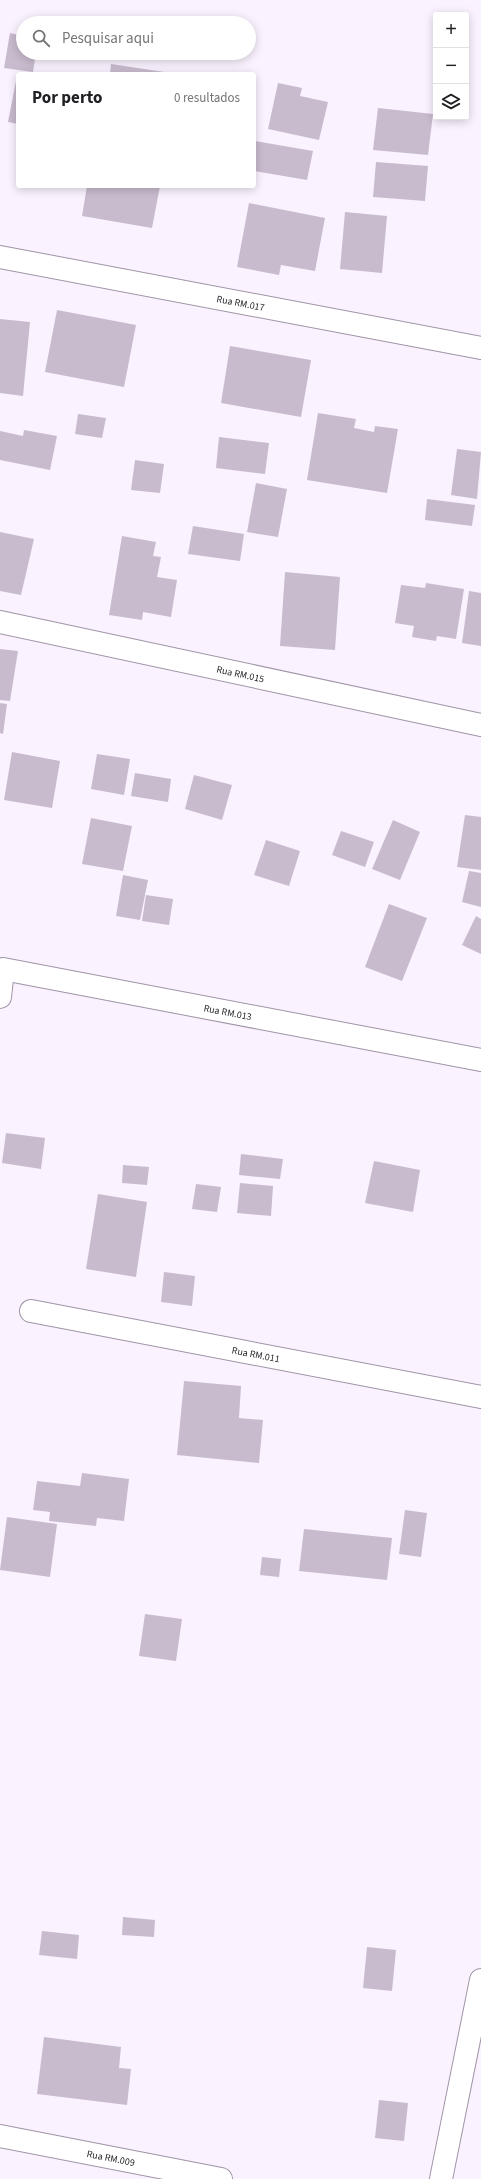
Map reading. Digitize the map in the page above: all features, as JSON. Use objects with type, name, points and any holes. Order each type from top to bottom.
[{"type":"street","name":"Rua RM.017","points":[[0,258],[481,348]]},
{"type":"street","name":"Rua RM.015","points":[[0,622],[481,725]]},
{"type":"street","name":"Rua RM.013","points":[[0,998],[3,969],[481,1060]]},
{"type":"street","name":"Rua RM.011","points":[[31,1311],[481,1397]]},
{"type":"street","points":[[442,2179],[481,1980]]},
{"type":"street","name":"Rua RM.009","points":[[0,2136],[221,2179]]},
{"type":"building","points":[[10,33],[16,34],[16,60],[35,60],[33,72],[4,68]]},
{"type":"building","points":[[111,64],[164,72],[110,72]]},
{"type":"building","points":[[16,81],[16,124],[8,122]]},
{"type":"building","points":[[278,83],[302,88],[300,96],[328,102],[319,140],[268,129]]},
{"type":"building","points":[[378,108],[433,114],[428,155],[373,150]]},
{"type":"building","points":[[256,141],[313,151],[307,180],[256,171]]},
{"type":"building","points":[[376,162],[428,166],[425,201],[373,197]]},
{"type":"building","points":[[87,188],[160,188],[152,228],[82,216]]},
{"type":"building","points":[[249,203],[325,218],[315,271],[281,265],[279,275],[237,267]]},
{"type":"building","points":[[345,212],[387,216],[382,273],[340,269]]},
{"type":"building","points":[[57,310],[136,325],[124,387],[45,372]]},
{"type":"building","points":[[0,319],[30,322],[23,396],[0,393]]},
{"type":"building","points":[[230,346],[311,360],[301,417],[221,403]]},
{"type":"building","points":[[318,413],[356,419],[354,428],[374,432],[375,426],[398,429],[387,493],[307,480]]},
{"type":"building","points":[[78,414],[106,418],[102,438],[75,434]]},
{"type":"building","points":[[24,430],[57,436],[50,470],[0,460],[0,431],[23,436]]},
{"type":"building","points":[[219,437],[269,443],[265,474],[216,468]]},
{"type":"building","points":[[457,449],[481,452],[477,499],[451,495]]},
{"type":"building","points":[[135,460],[164,464],[160,493],[131,490]]},
{"type":"building","points":[[256,483],[287,489],[278,537],[247,532]]},
{"type":"building","points":[[427,499],[475,505],[472,526],[425,520]]},
{"type":"building","points":[[193,526],[244,534],[240,561],[188,554]]},
{"type":"building","points":[[0,532],[34,539],[21,595],[0,591]]},
{"type":"building","points":[[122,536],[156,542],[153,556],[161,557],[157,577],[177,580],[171,617],[143,612],[142,620],[109,615]]},
{"type":"building","points":[[285,572],[340,577],[335,650],[280,646]]},
{"type":"building","points":[[426,583],[464,589],[456,639],[437,636],[436,641],[412,637],[414,626],[395,623],[401,585],[425,588]]},
{"type":"building","points":[[469,591],[481,593],[481,646],[462,643]]},
{"type":"building","points":[[0,649],[18,651],[10,701],[0,700]]},
{"type":"building","points":[[0,703],[7,704],[3,734],[0,733]]},
{"type":"building","points":[[12,752],[60,761],[52,808],[4,800]]},
{"type":"building","points":[[97,754],[130,759],[124,795],[91,789]]},
{"type":"building","points":[[135,773],[171,779],[168,802],[131,796]]},
{"type":"building","points":[[194,775],[232,785],[222,820],[185,809]]},
{"type":"building","points":[[465,815],[481,817],[481,870],[457,867]]},
{"type":"building","points":[[91,818],[132,826],[123,871],[82,864]]},
{"type":"building","points":[[393,820],[420,832],[400,880],[372,869]]},
{"type":"building","points":[[341,831],[374,842],[365,867],[332,855]]},
{"type":"building","points":[[266,840],[300,851],[289,886],[254,875]]},
{"type":"building","points":[[469,871],[481,873],[481,907],[462,902]]},
{"type":"building","points":[[123,875],[148,880],[140,920],[116,916]]},
{"type":"building","points":[[146,895],[173,899],[169,925],[142,921]]},
{"type":"building","points":[[389,904],[427,918],[402,981],[365,967]]},
{"type":"building","points":[[476,916],[481,919],[481,954],[462,945]]},
{"type":"building","points":[[6,1133],[45,1138],[41,1169],[2,1163]]},
{"type":"building","points":[[241,1154],[283,1159],[280,1179],[239,1175]]},
{"type":"building","points":[[374,1161],[420,1170],[413,1212],[365,1203]]},
{"type":"building","points":[[123,1165],[149,1167],[147,1185],[122,1183]]},
{"type":"building","points":[[240,1183],[273,1186],[271,1216],[237,1213]]},
{"type":"building","points":[[196,1184],[221,1187],[217,1212],[192,1209]]},
{"type":"building","points":[[98,1194],[147,1202],[136,1277],[86,1269]]},
{"type":"building","points":[[164,1272],[195,1276],[192,1306],[161,1302]]},
{"type":"building","points":[[184,1381],[241,1386],[239,1418],[263,1420],[259,1463],[177,1455]]},
{"type":"building","points":[[82,1473],[129,1479],[124,1521],[97,1518],[96,1526],[49,1521],[50,1512],[33,1510],[37,1481],[80,1486]]},
{"type":"building","points":[[405,1510],[427,1513],[421,1557],[399,1554]]},
{"type":"building","points":[[7,1517],[57,1524],[50,1577],[0,1570]]},
{"type":"building","points":[[304,1529],[392,1538],[387,1580],[299,1571]]},
{"type":"building","points":[[262,1557],[281,1559],[279,1577],[260,1575]]},
{"type":"building","points":[[145,1614],[182,1619],[176,1661],[139,1656]]},
{"type":"building","points":[[123,1917],[155,1920],[154,1937],[122,1935]]},
{"type":"building","points":[[42,1931],[79,1935],[77,1959],[39,1955]]},
{"type":"building","points":[[367,1947],[396,1950],[392,1991],[363,1988]]},
{"type":"building","points":[[44,2037],[121,2047],[119,2068],[131,2069],[127,2105],[37,2094]]},
{"type":"building","points":[[379,2100],[408,2103],[404,2141],[375,2138]]}]
